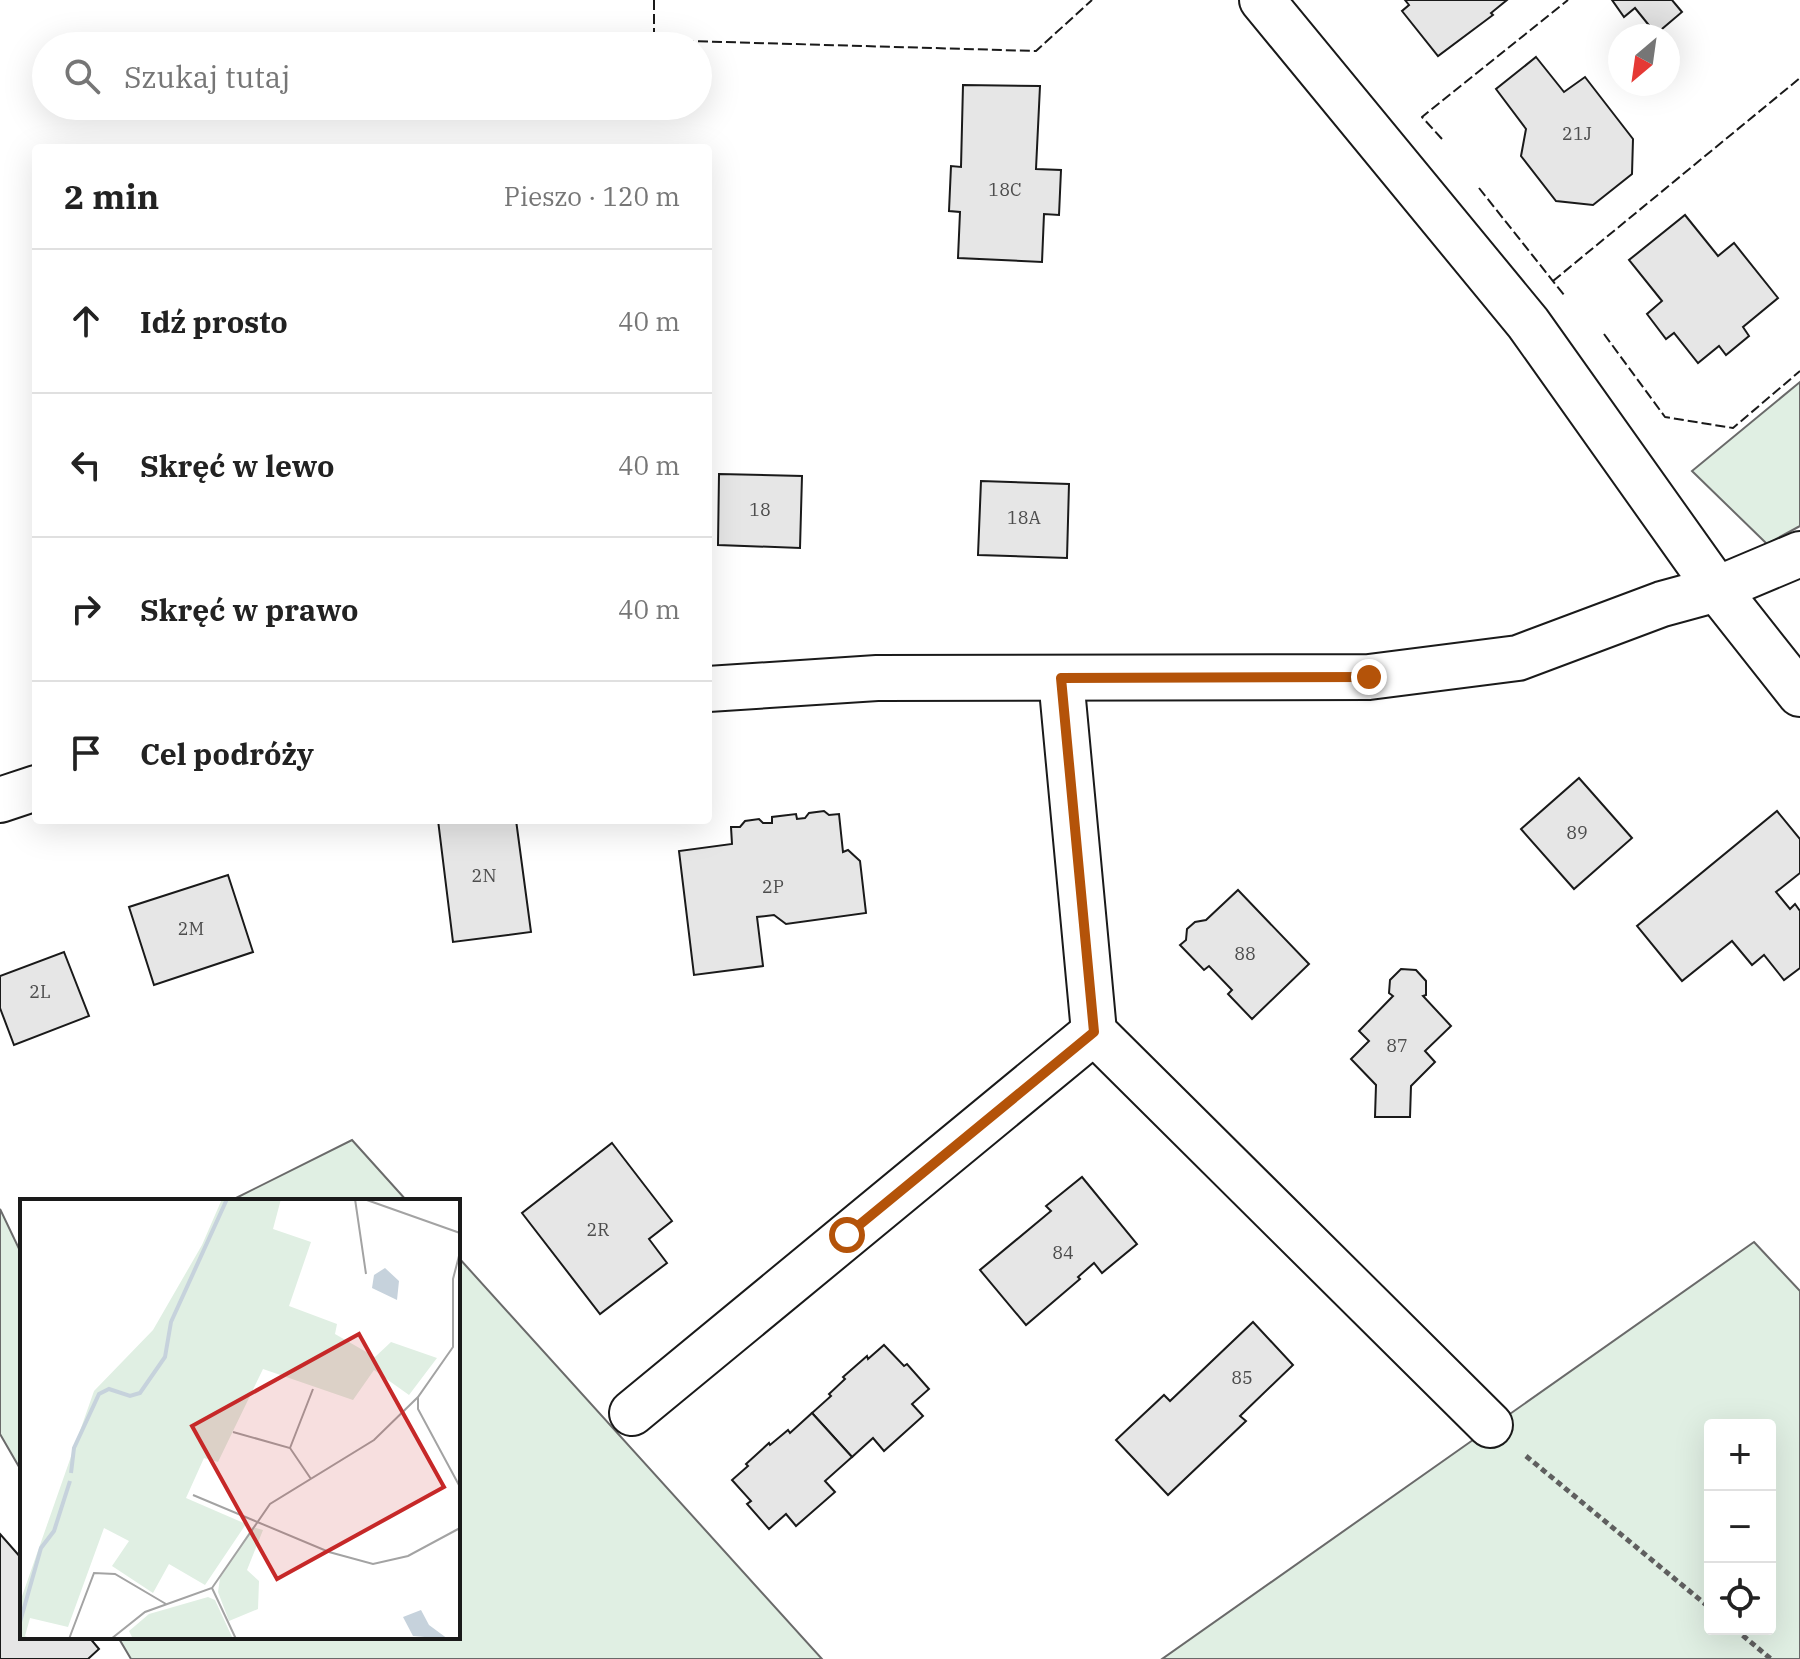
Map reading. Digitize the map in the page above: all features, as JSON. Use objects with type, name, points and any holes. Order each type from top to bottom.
[{"type":"street","points":[[1262,0],[1528,323],[1717,589],[1800,694]]},
{"type":"street","points":[[712,689],[877,678],[1369,677],[1518,658],[1662,604],[1717,589],[1800,554]]},
{"type":"street","points":[[1061,678],[1094,1032],[1490,1425]]},
{"type":"street","points":[[0,800],[32,789]]},
{"type":"street","points":[[632,1413],[1094,1032]]},
{"type":"path","points":[[1490,1425],[1704,1603]]},
{"type":"path","points":[[1742,1635],[1771,1659]]},
{"type":"green space","points":[[1800,382],[1800,526],[1767,544],[1692,471]]},
{"type":"green space","points":[[352,1140],[405,1199],[234,1199]]},
{"type":"green space","points":[[0,1209],[20,1251],[20,1469],[0,1434]]},
{"type":"green space","points":[[1754,1242],[1800,1291],[1800,1659],[1162,1659]]},
{"type":"green space","points":[[460,1259],[822,1659],[131,1659],[119,1639],[460,1639]]},
{"type":"building","points":[[1405,0],[1507,0],[1491,13],[1493,15],[1438,56],[1402,11],[1409,5]]},
{"type":"building","points":[[1612,0],[1672,0],[1682,12],[1668,24],[1648,24],[1635,8],[1624,17]]},
{"type":"building","points":[[1536,57],[1564,92],[1585,77],[1633,139],[1632,174],[1593,205],[1556,201],[1521,156],[1526,129],[1496,89]]},
{"type":"building","points":[[963,85],[1040,86],[1036,169],[1061,170],[1059,215],[1044,214],[1042,262],[958,258],[960,212],[949,211],[951,166],[961,167]]},
{"type":"building","points":[[1685,215],[1718,256],[1734,243],[1778,298],[1743,327],[1749,336],[1726,355],[1719,346],[1698,363],[1674,333],[1666,339],[1647,314],[1662,301],[1629,260]]},
{"type":"building","points":[[719,474],[802,476],[800,548],[718,545]]},
{"type":"building","points":[[981,481],[1069,484],[1067,558],[978,555]]},
{"type":"building","points":[[1579,778],[1632,838],[1574,889],[1521,829]]},
{"type":"building","points":[[824,811],[829,815],[839,814],[843,852],[848,850],[860,861],[866,913],[786,924],[774,915],[757,917],[763,966],[694,975],[679,851],[732,844],[731,827],[740,827],[745,821],[759,819],[763,823],[772,823],[772,817],[796,814],[797,819]]},
{"type":"building","points":[[1777,811],[1800,839],[1800,873],[1776,892],[1790,909],[1795,904],[1800,911],[1800,968],[1784,980],[1764,955],[1752,965],[1732,941],[1682,981],[1637,926]]},
{"type":"building","points":[[438,824],[517,824],[531,932],[453,942]]},
{"type":"building","points":[[228,875],[253,952],[154,985],[129,907]]},
{"type":"building","points":[[1238,890],[1309,964],[1252,1019],[1228,994],[1232,990],[1209,966],[1204,970],[1180,945],[1186,940],[1187,929],[1195,922],[1206,920]]},
{"type":"building","points":[[64,952],[89,1016],[14,1045],[0,1008],[0,976]]},
{"type":"building","points":[[1401,969],[1416,970],[1426,981],[1426,995],[1423,996],[1451,1026],[1425,1051],[1435,1062],[1411,1086],[1410,1117],[1375,1117],[1376,1085],[1351,1059],[1369,1041],[1359,1031],[1393,996],[1389,993],[1390,980]]},
{"type":"building","points":[[612,1143],[672,1221],[649,1239],[667,1263],[600,1314],[522,1213]]},
{"type":"building","points":[[1082,1177],[1137,1244],[1102,1273],[1094,1263],[1026,1325],[980,1270],[1051,1211],[1046,1206]]},
{"type":"building","points":[[1253,1322],[1293,1365],[1240,1416],[1246,1421],[1168,1495],[1116,1440],[1164,1395],[1170,1401]]},
{"type":"building","points":[[884,1345],[904,1366],[907,1364],[929,1389],[912,1404],[923,1416],[884,1451],[873,1438],[852,1457],[812,1413],[831,1396],[829,1394],[845,1379],[843,1377]]},
{"type":"building","points":[[812,1413],[852,1457],[825,1481],[835,1492],[796,1526],[786,1514],[769,1529],[747,1504],[751,1501],[732,1480],[769,1443],[788,1430],[790,1433]]},
{"type":"building","points":[[0,1534],[20,1557],[20,1639],[91,1639],[99,1649],[88,1659],[0,1659]]},
{"type":"fence","points":[[654,0],[654,32]]},
{"type":"fence","points":[[712,42],[1036,51],[1092,0]]},
{"type":"fence","points":[[1442,139],[1422,117],[1568,0]]},
{"type":"fence","points":[[1553,281],[1800,78]]},
{"type":"fence","points":[[1479,188],[1564,295]]},
{"type":"fence","points":[[1604,334],[1665,417],[1733,428],[1800,371]]},
{"type":"route","points":[[847,1235],[1094,1032],[1061,678],[1369,677]]}]
